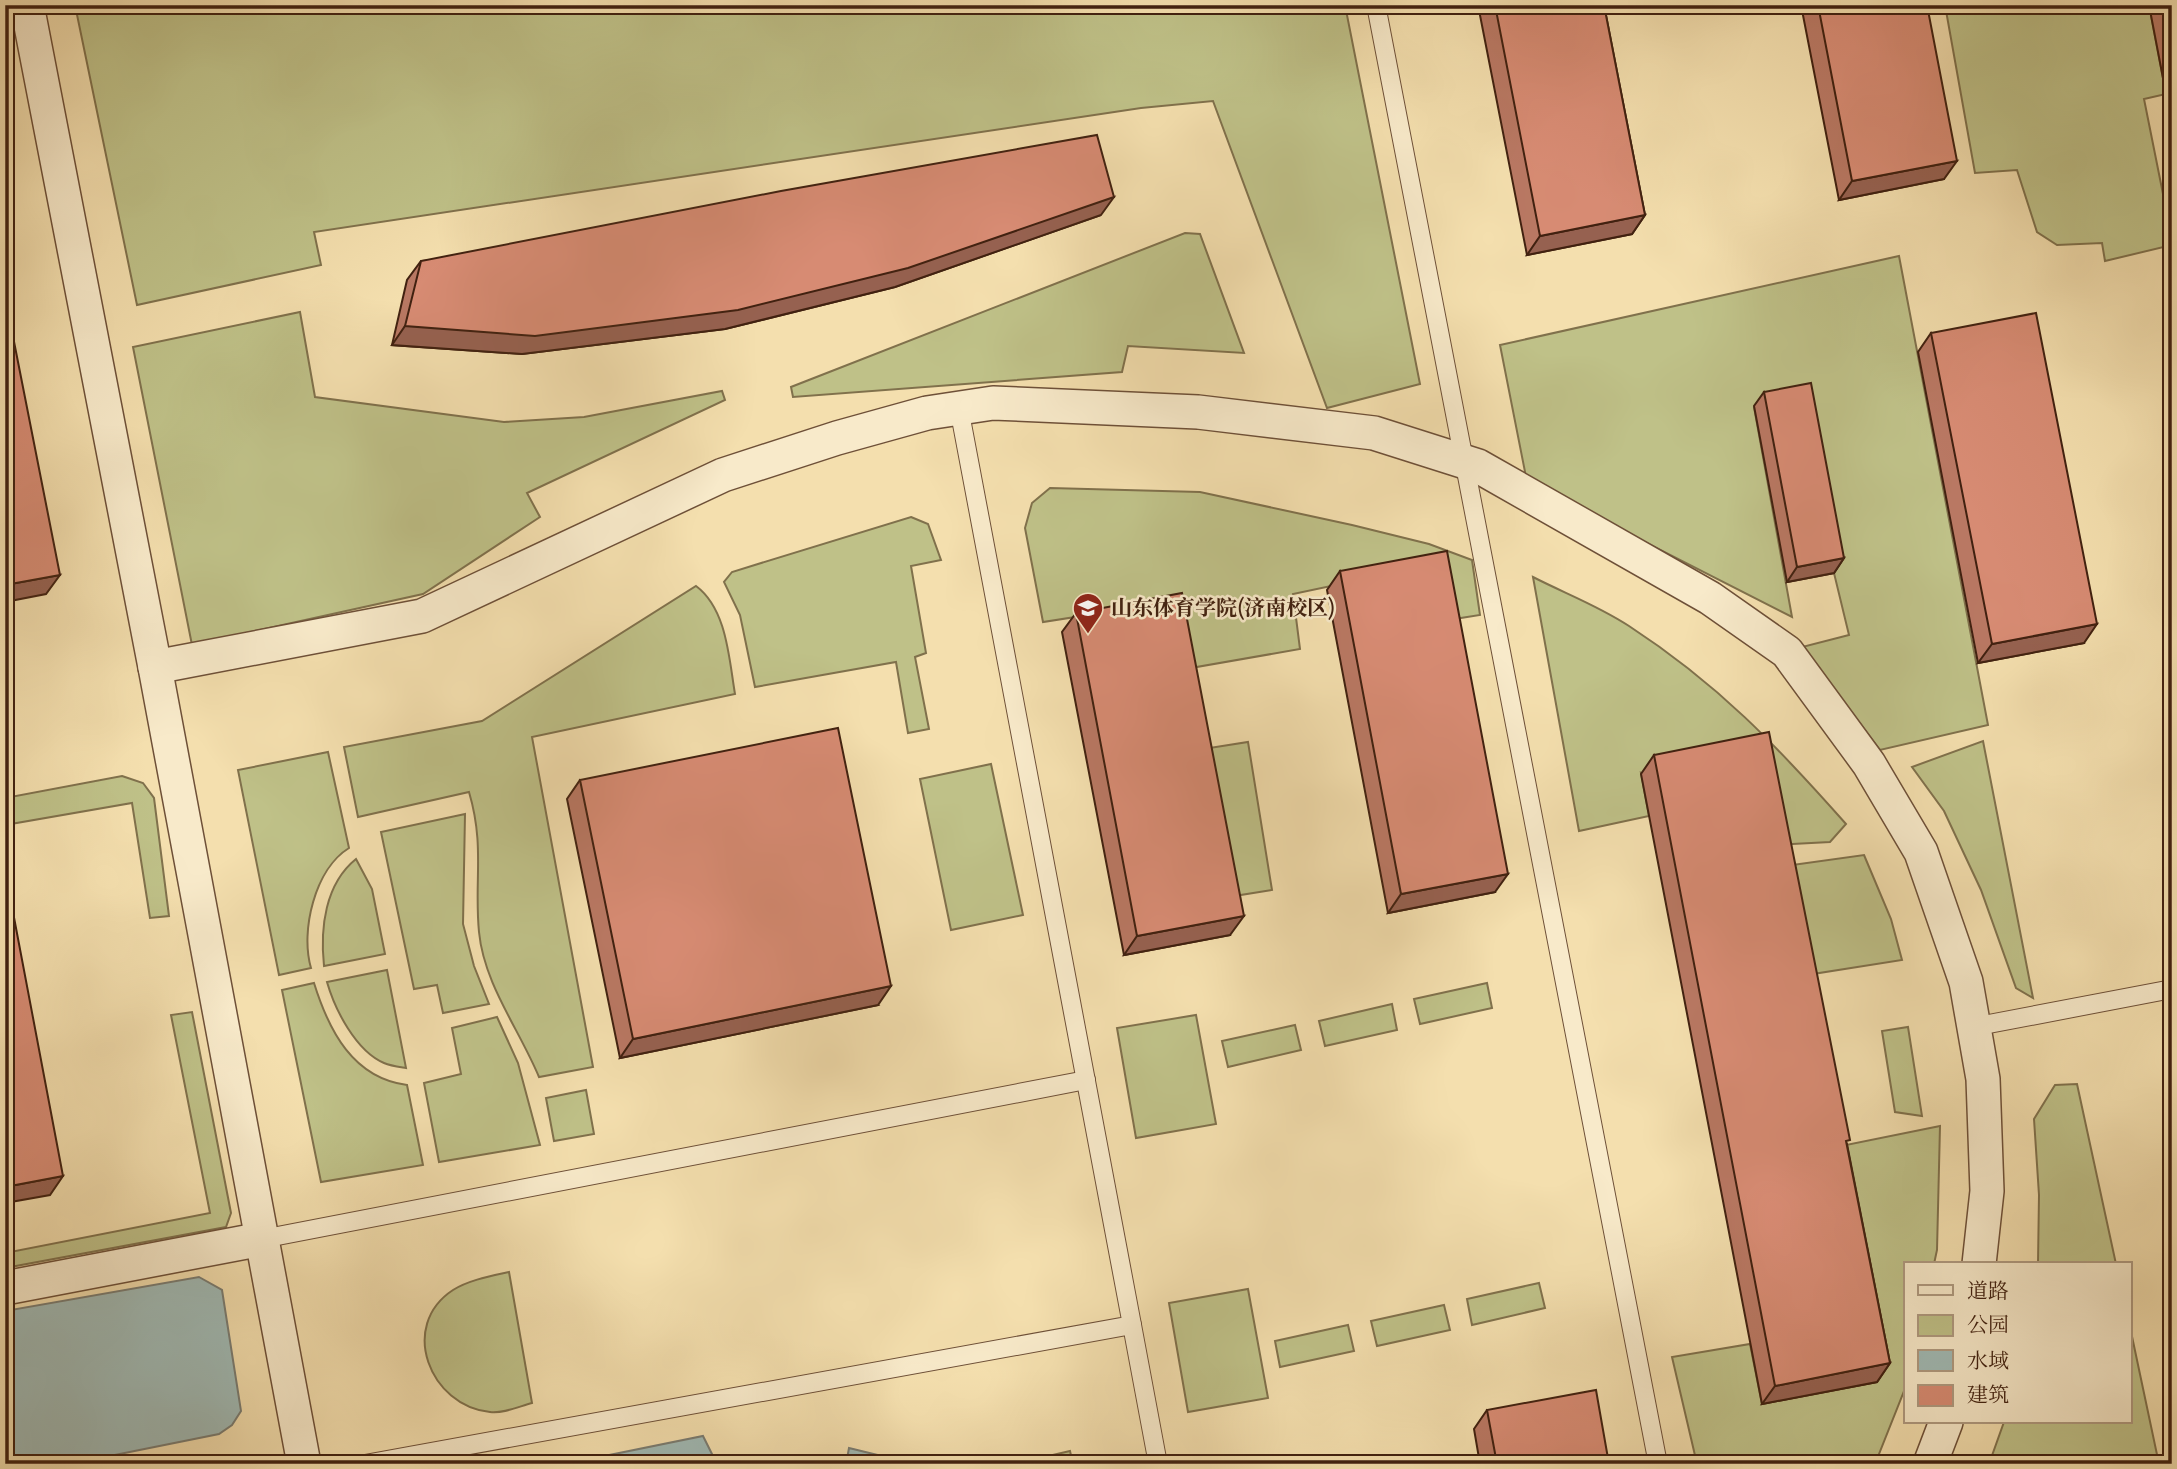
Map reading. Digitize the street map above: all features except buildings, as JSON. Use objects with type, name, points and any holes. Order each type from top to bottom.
[{"type":"street","points":[[27,5],[155,667],[304,1464]]},
{"type":"street","points":[[155,667],[422,616],[723,475],[837,438],[927,413],[959,408],[993,403],[1198,412],[1374,433],[1478,466],[1710,598],[1787,652],[1869,764],[1921,852],[1966,982],[1983,1079],[1987,1191],[1979,1262]]},
{"type":"street","points":[[5,1288],[262,1239]]},
{"type":"street","points":[[1930,1464],[1946,1424]]},
{"type":"lane","points":[[1376,5],[1658,1464]]},
{"type":"lane","points":[[959,408],[1158,1464]]},
{"type":"lane","points":[[1973,1027],[2172,989]]},
{"type":"lane","points":[[262,1239],[1086,1080]]},
{"type":"lane","points":[[365,1464],[1132,1325]]},
{"type":"green space","points":[[75,5],[1345,5],[1420,384],[1327,408],[1213,101],[1141,108],[314,232],[321,265],[137,305]]},
{"type":"green space","points":[[1945,5],[2149,5],[2166,94],[2144,99],[2168,219],[2172,219],[2172,245],[2105,261],[2102,243],[2057,245],[2037,232],[2017,170],[1975,173]]},
{"type":"green space","points":[[1185,233],[1200,234],[1244,353],[1128,346],[1122,372],[793,397],[791,387]]},
{"type":"green space","points":[[1899,256],[1988,725],[1880,750],[1802,647],[1849,635],[1834,573],[1754,407],[1792,617],[1527,482],[1500,345]]},
{"type":"green space","points":[[300,312],[315,397],[504,422],[584,417],[722,391],[725,400],[527,493],[540,517],[423,594],[192,645],[133,347]]},
{"type":"green space","points":[[1050,488],[1200,492],[1429,544],[1472,560],[1480,615],[1448,620],[1440,563],[1293,594],[1300,649],[1185,669],[1171,602],[1043,622],[1025,528],[1032,503]]},
{"type":"green space","points":[[911,517],[928,524],[941,560],[911,566],[926,653],[915,657],[929,729],[908,733],[896,662],[755,687],[740,615],[724,582],[732,572]]},
{"type":"green space","points":[[1533,577],[1618,619],[1691,670],[1745,717],[1846,824],[1830,842],[1774,845],[1641,773],[1649,816],[1579,831]]},
{"type":"green space","points":[[696,586],[706,596],[720,621],[735,694],[532,737],[593,1067],[539,1077],[503,1006],[482,951],[478,914],[477,829],[469,792],[358,817],[344,747],[482,721]]},
{"type":"green space","points":[[1983,741],[2033,998],[2016,988],[1981,890],[1944,811],[1912,767]]},
{"type":"green space","points":[[1248,742],[1272,890],[1228,897],[1203,749]]},
{"type":"green space","points":[[328,752],[349,848],[327,870],[313,902],[308,937],[311,968],[279,975],[238,770]]},
{"type":"green space","points":[[991,764],[1023,915],[951,930],[920,779]]},
{"type":"green space","points":[[122,776],[143,783],[154,798],[169,916],[150,918],[132,803],[5,825],[5,798]]},
{"type":"green space","points":[[465,814],[463,924],[474,966],[489,1004],[443,1013],[437,985],[414,989],[381,832]]},
{"type":"green space","points":[[1864,855],[1891,919],[1902,960],[1800,976],[1778,867]]},
{"type":"green space","points":[[356,859],[372,889],[385,954],[324,966],[324,922],[331,894],[337,881]]},
{"type":"green space","points":[[387,970],[406,1068],[384,1063],[364,1049],[341,1017],[327,982]]},
{"type":"green space","points":[[314,983],[327,1018],[346,1049],[372,1073],[388,1081],[407,1085],[423,1165],[321,1182],[282,990]]},
{"type":"green space","points":[[1487,983],[1492,1008],[1420,1024],[1414,999]]},
{"type":"green space","points":[[1392,1004],[1397,1030],[1325,1046],[1319,1021]]},
{"type":"green space","points":[[192,1012],[231,1213],[226,1227],[5,1268],[5,1253],[210,1213],[171,1015]]},
{"type":"green space","points":[[1196,1015],[1216,1124],[1136,1138],[1117,1028]]},
{"type":"green space","points":[[497,1017],[518,1063],[540,1145],[439,1162],[424,1083],[461,1074],[452,1028]]},
{"type":"green space","points":[[1295,1025],[1301,1050],[1228,1067],[1222,1041]]},
{"type":"green space","points":[[1908,1027],[1922,1116],[1895,1112],[1882,1031]]},
{"type":"green space","points":[[2077,1084],[2116,1262],[2038,1262],[2039,1195],[2034,1119],[2055,1085]]},
{"type":"green space","points":[[586,1090],[594,1134],[554,1141],[546,1098]]},
{"type":"green space","points":[[1940,1126],[1937,1250],[1934,1262],[1904,1262],[1904,1391],[1875,1464],[1697,1464],[1672,1357],[1750,1344],[1762,1404],[1831,1148]]},
{"type":"green space","points":[[509,1272],[532,1403],[506,1411],[490,1412],[469,1407],[451,1395],[437,1380],[428,1362],[425,1343],[427,1323],[436,1305],[453,1290],[473,1281]]},
{"type":"green space","points":[[1539,1283],[1545,1308],[1472,1325],[1467,1299]]},
{"type":"green space","points":[[1248,1289],[1268,1398],[1188,1412],[1169,1303]]},
{"type":"green space","points":[[1444,1305],[1450,1330],[1377,1346],[1371,1321]]},
{"type":"green space","points":[[1348,1325],[1354,1351],[1280,1367],[1275,1341]]},
{"type":"green space","points":[[2132,1336],[2159,1464],[1989,1464],[2003,1424],[2132,1424]]},
{"type":"green space","points":[[1070,1451],[1073,1464],[1014,1464]]},
{"type":"water","points":[[199,1277],[222,1290],[241,1411],[232,1425],[219,1434],[70,1464],[5,1464],[5,1311]]},
{"type":"water","points":[[703,1436],[717,1464],[565,1464]]},
{"type":"water","points":[[849,1448],[902,1461],[907,1464],[846,1464]]},
{"type":"place","name":"山东体育学院(济南校区)","points":[[1088,635]]}]
